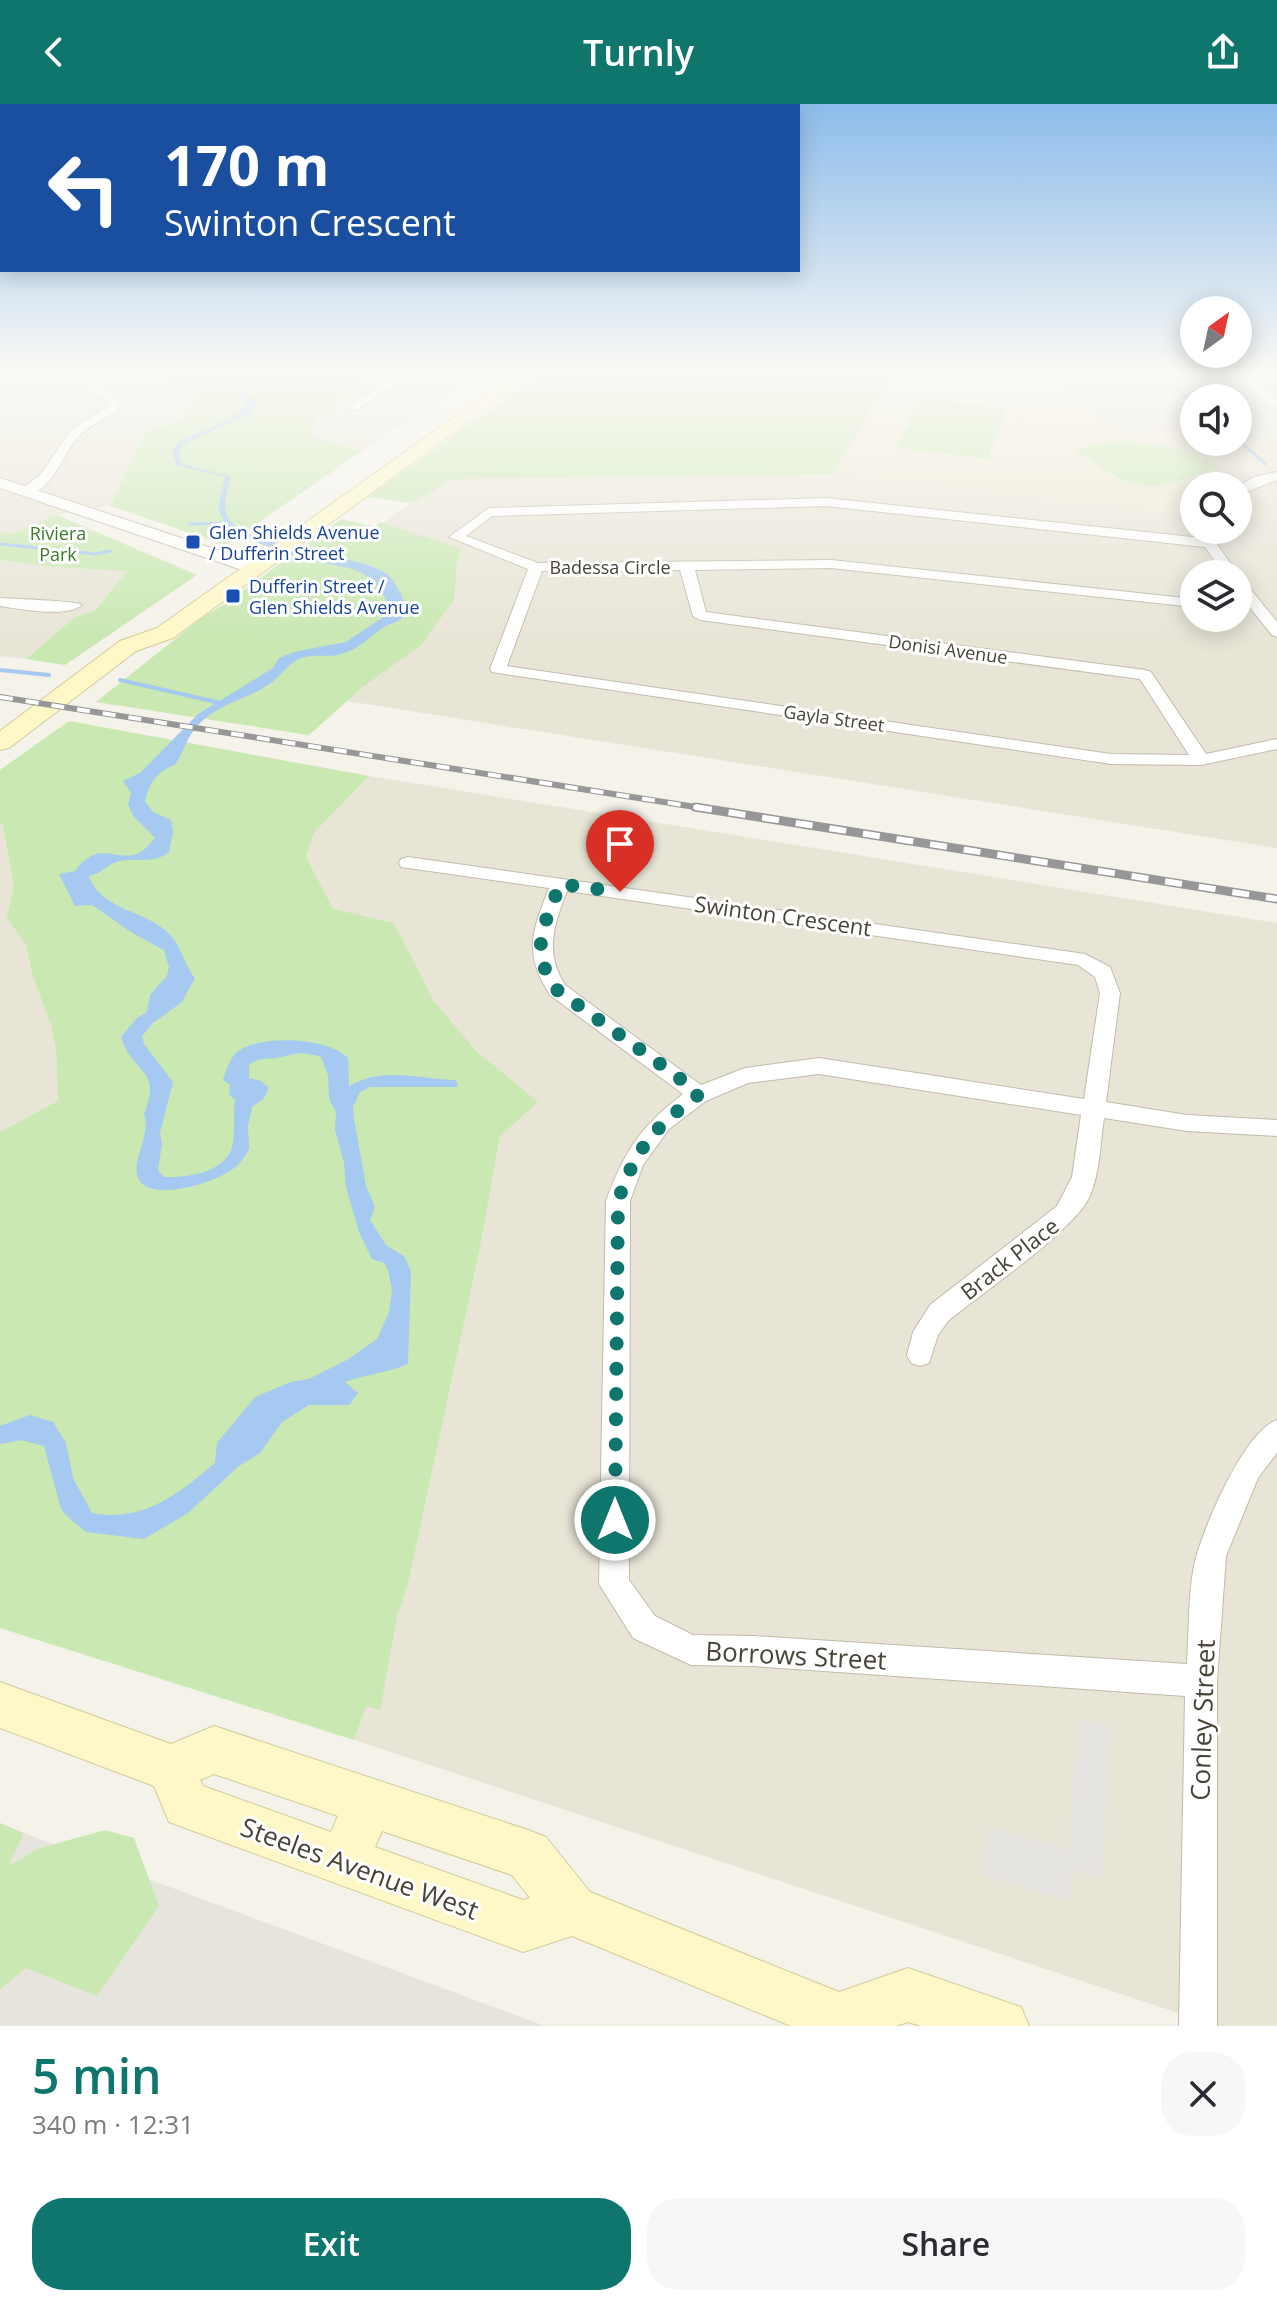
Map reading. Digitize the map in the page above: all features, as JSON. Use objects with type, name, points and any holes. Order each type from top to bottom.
[{"type":"main road","points":[[0,743],[128,646],[165,633],[290,521],[377,461]]},
{"type":"main road","points":[[244,563],[313,525],[404,461]]},
{"type":"main road","points":[[0,1705],[171,1768],[214,1750],[528,1855],[572,1910],[843,2022],[908,1995],[1002,2026]]},
{"type":"main road","name":"Steeles Avenue West","points":[[171,1768],[186,1805],[285,1842],[344,1859],[396,1882],[523,1926],[572,1910]]},
{"type":"main road","points":[[344,1859],[369,1803]]},
{"type":"street","points":[[28,491],[47,479],[57,461]]},
{"type":"street","points":[[1252,484],[1277,476]]},
{"type":"street","points":[[0,483],[142,533],[149,540],[244,563]]},
{"type":"street","name":"Badessa Circle","points":[[1180,534],[826,502],[489,512],[456,537],[536,567],[687,568],[831,564],[1180,601]]},
{"type":"street","name":"Gayla Street","points":[[536,567],[498,669],[1111,759],[1201,760],[1277,744]]},
{"type":"street","name":"Donisi Avenue","points":[[687,568],[700,616],[1145,675],[1201,760]]},
{"type":"street","points":[[0,602],[40,607],[75,605]]},
{"type":"street","points":[[1252,609],[1277,632]]},
{"type":"street","name":"Swinton Crescent","points":[[408,863],[1089,961],[1102,969],[1109,982],[1110,993],[1094,1107]]},
{"type":"street","points":[[560,884],[541,933],[541,960],[546,974],[557,990],[677,1076],[698,1095]]},
{"type":"street","name":"Borrows Street","points":[[1201,1681],[753,1651],[691,1650],[644,1627],[614,1584],[618,1201],[632,1162],[661,1123],[698,1095],[745,1076],[819,1066],[1187,1123],[1277,1128]]},
{"type":"street","name":"Brack Place","points":[[920,1355],[926,1332],[939,1313],[1066,1213],[1078,1195],[1084,1177],[1094,1107]]},
{"type":"street","name":"Conley Street","points":[[1198,2026],[1201,1681],[1211,1556],[1247,1470],[1277,1432]]},
{"type":"shaded area","points":[[0,461],[132,461],[110,506],[57,515],[12,534],[0,532]]},
{"type":"shaded area","points":[[840,461],[1269,461],[1274,465],[1241,472],[1180,472],[1180,513],[832,474]]},
{"type":"shaded area","points":[[1277,461],[1277,848],[347,701],[364,686],[373,530],[411,503],[455,479],[817,472],[1180,513],[1180,544],[1252,544],[1252,472],[1242,472]]},
{"type":"shaded area","points":[[0,560],[53,567],[128,570],[96,610],[75,617],[26,659],[0,656]]},
{"type":"shaded area","points":[[369,776],[1277,923],[1277,2026],[1218,2026],[354,1740],[408,1584],[480,1248],[500,1136],[433,1016],[298,882],[314,833]]},
{"type":"shaded area","points":[[0,823],[15,830],[24,899],[56,1049],[58,1105],[0,1136]]},
{"type":"shaded area","points":[[1079,1719],[1111,1728],[1102,1878],[1072,1869],[1069,1901],[983,1874],[988,1827],[1069,1851]]},
{"type":"shaded area","points":[[24,1833],[545,2026],[0,2026],[0,1881]]},
{"type":"green space","points":[[132,461],[348,461],[226,545],[110,506]]},
{"type":"green space","points":[[419,461],[840,461],[832,474],[455,479],[411,503],[368,497]]},
{"type":"green space","points":[[1092,461],[1205,461],[1220,467],[1205,472],[1180,472],[1180,480],[1160,486],[1126,480]]},
{"type":"green space","name":"Riviera Park","points":[[57,515],[197,575],[65,665],[26,659],[75,617],[96,610],[127,571],[53,567],[0,560],[0,532],[12,534]]},
{"type":"green space","points":[[341,519],[375,527],[380,522],[462,549],[457,562],[454,600],[420,646],[364,686],[309,735],[96,702],[203,617]]},
{"type":"green space","points":[[69,721],[369,776],[314,833],[306,857],[333,909],[394,923],[433,1000],[476,1051],[538,1102],[500,1136],[480,1248],[408,1584],[397,1617],[380,1710],[366,1706],[354,1740],[0,1628],[0,1132],[58,1101],[56,1049],[51,1025],[33,976],[26,945],[7,918],[14,886],[3,825],[0,823],[0,770]]},
{"type":"green space","points":[[0,1823],[24,1833],[8,1866],[40,1848],[105,1830],[134,1838],[159,1906],[97,1996],[26,1968],[0,1989]]},
{"type":"water","points":[[175,461],[180,461],[231,477],[226,513],[234,525],[251,534],[372,566],[387,574],[403,599],[405,611],[400,620],[351,650],[337,655],[301,658],[268,685],[208,716],[192,733],[175,765],[155,778],[145,801],[153,812],[171,820],[173,832],[169,852],[155,859],[119,861],[89,876],[102,896],[165,930],[175,941],[195,978],[182,1002],[153,1023],[142,1036],[144,1044],[173,1082],[160,1133],[162,1144],[158,1170],[164,1177],[194,1175],[215,1167],[230,1153],[235,1100],[229,1094],[230,1085],[223,1080],[237,1052],[261,1042],[294,1040],[338,1051],[348,1058],[349,1086],[375,1076],[401,1075],[456,1080],[458,1087],[370,1087],[360,1092],[353,1107],[366,1186],[375,1207],[370,1220],[386,1245],[404,1256],[411,1271],[408,1364],[345,1382],[358,1393],[349,1405],[309,1405],[282,1422],[260,1453],[239,1466],[188,1513],[144,1539],[86,1532],[61,1509],[44,1446],[21,1440],[0,1444],[0,1426],[30,1415],[53,1422],[66,1443],[73,1478],[92,1513],[128,1514],[144,1510],[173,1495],[215,1463],[217,1443],[255,1397],[291,1382],[309,1379],[347,1360],[377,1339],[389,1312],[392,1290],[388,1270],[384,1263],[372,1259],[359,1232],[346,1187],[344,1163],[335,1130],[336,1112],[329,1099],[328,1075],[321,1057],[296,1054],[261,1059],[249,1065],[249,1078],[261,1081],[269,1088],[264,1098],[252,1107],[248,1126],[249,1149],[232,1170],[194,1186],[165,1190],[142,1184],[137,1175],[150,1088],[148,1079],[121,1037],[137,1018],[147,1012],[150,995],[167,976],[169,967],[164,950],[92,905],[75,906],[59,874],[75,871],[84,861],[100,853],[124,856],[141,852],[155,838],[134,817],[128,805],[131,793],[123,781],[140,773],[198,714],[273,668],[279,658],[346,642],[385,616],[389,606],[382,592],[366,575],[346,567],[288,554],[227,530],[218,508],[225,477],[177,465]]},
{"type":"waterway","points":[[1262,461],[1266,464]]},
{"type":"waterway","points":[[189,524],[227,523]]},
{"type":"waterway","points":[[0,544],[95,554],[111,551]]},
{"type":"waterway","points":[[0,670],[49,675]]},
{"type":"waterway","points":[[120,680],[221,703]]},
{"type":"railway","points":[[0,697],[708,809]]},
{"type":"railway","points":[[695,807],[1277,899]]},
{"type":"place","name":"Glen Shields Avenue / Dufferin Street","points":[[193,542]]},
{"type":"place","name":"Dufferin Street / Glen Shields Avenue","points":[[233,596]]},
{"type":"route","points":[[615,1520],[618,1201],[632,1162],[661,1123],[698,1095],[677,1076],[557,990],[546,974],[541,960],[541,933],[560,884],[620,892]]}]
